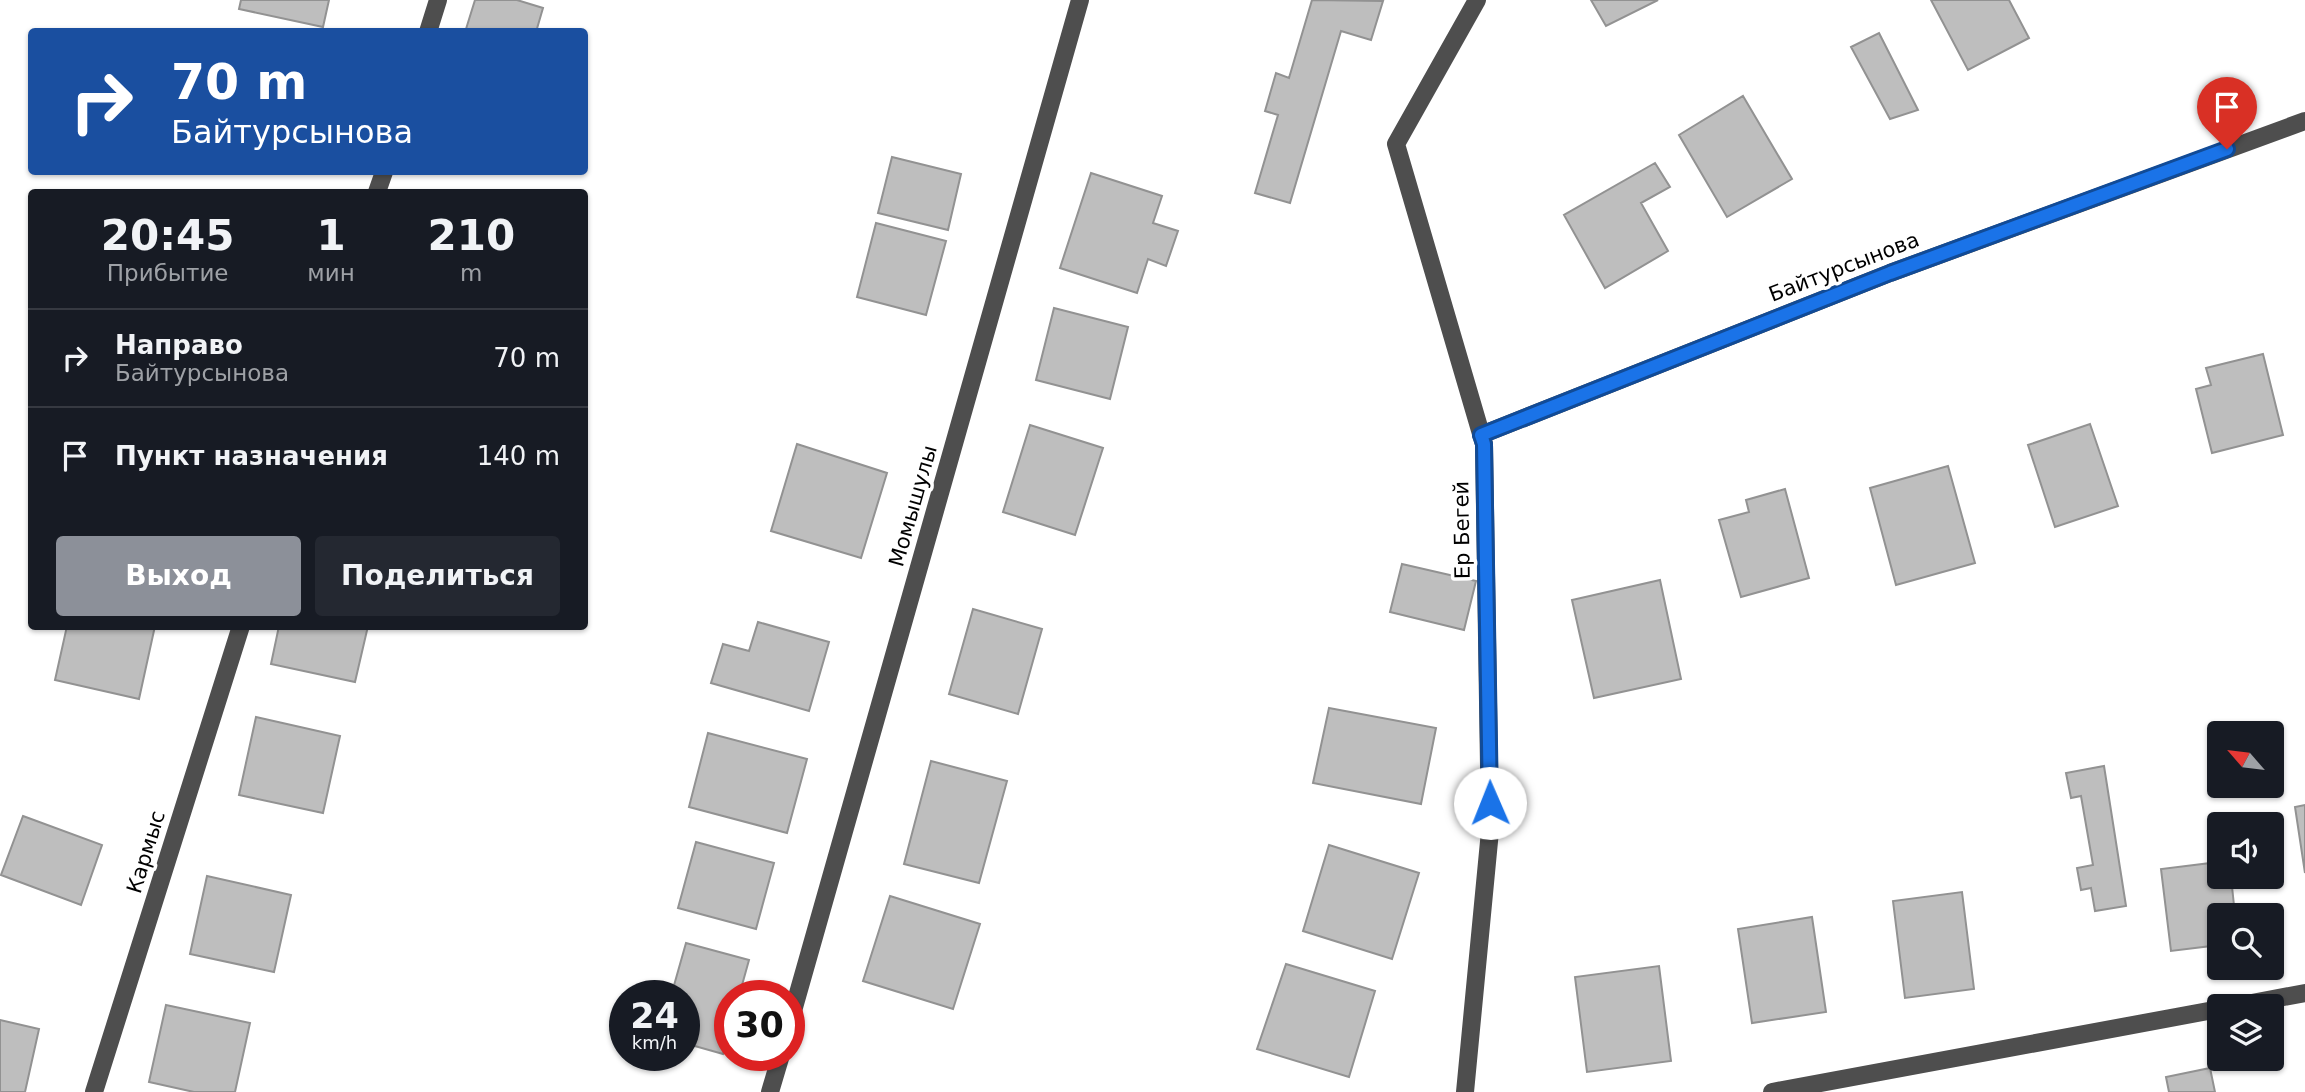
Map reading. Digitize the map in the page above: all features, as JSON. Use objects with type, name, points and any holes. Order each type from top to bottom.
[{"type":"street","points":[[429,28],[438,0]]},
{"type":"street","name":"Момышулы","points":[[802,980],[1080,0]]},
{"type":"street","name":"Ер Бегей","points":[[1465,1092],[1490,831],[1484,444],[1396,144],[1477,0]]},
{"type":"street","name":"Байтурсынова","points":[[1481,435],[1890,273],[2305,121]]},
{"type":"street","name":"Кармыс","points":[[94,1092],[239,630]]},
{"type":"street","points":[[2284,997],[2305,993]]},
{"type":"street","points":[[1772,1092],[2207,1011]]},
{"type":"street","points":[[770,1092],[776,1071]]},
{"type":"building","points":[[241,0],[329,0],[323,27],[239,9]]},
{"type":"building","points":[[475,0],[517,0],[543,8],[537,28],[466,28]]},
{"type":"building","points":[[1312,0],[1383,1],[1371,40],[1341,31],[1290,203],[1255,193],[1278,115],[1265,111],[1276,73],[1289,78]]},
{"type":"building","points":[[1591,0],[1658,0],[1606,26]]},
{"type":"building","points":[[1931,0],[2009,0],[2029,38],[1968,70]]},
{"type":"building","points":[[1879,33],[1918,110],[1890,119],[1851,47]]},
{"type":"building","points":[[1743,96],[1792,179],[1727,217],[1679,135]]},
{"type":"building","points":[[892,157],[961,174],[948,230],[878,213]]},
{"type":"building","points":[[1655,163],[1670,187],[1641,203],[1668,251],[1605,288],[1564,215]]},
{"type":"building","points":[[1091,173],[1162,196],[1153,223],[1178,231],[1166,266],[1148,259],[1137,293],[1060,268]]},
{"type":"building","points":[[876,223],[946,241],[926,315],[857,297]]},
{"type":"building","points":[[1054,308],[1128,327],[1110,399],[1036,380]]},
{"type":"building","points":[[2263,354],[2283,435],[2212,453],[2196,389],[2211,385],[2206,368]]},
{"type":"building","points":[[2090,424],[2118,506],[2055,527],[2028,445]]},
{"type":"building","points":[[1030,425],[1103,448],[1075,535],[1003,512]]},
{"type":"building","points":[[797,444],[887,473],[861,558],[771,531]]},
{"type":"building","points":[[1948,466],[1975,563],[1896,585],[1870,488]]},
{"type":"building","points":[[1785,489],[1809,578],[1741,597],[1719,520],[1749,512],[1746,500]]},
{"type":"building","points":[[1402,564],[1476,581],[1464,630],[1390,612]]},
{"type":"building","points":[[1660,580],[1681,679],[1594,698],[1572,600]]},
{"type":"building","points":[[973,609],[1042,629],[1018,714],[949,694]]},
{"type":"building","points":[[758,622],[829,642],[809,711],[711,683],[723,644],[749,651]]},
{"type":"building","points":[[66,630],[154,630],[139,699],[55,680]]},
{"type":"building","points":[[278,630],[367,630],[355,682],[271,664]]},
{"type":"building","points":[[1329,708],[1436,728],[1421,804],[1313,783]]},
{"type":"building","points":[[256,717],[340,736],[323,813],[239,795]]},
{"type":"building","points":[[708,733],[807,759],[787,833],[689,807]]},
{"type":"building","points":[[931,761],[1007,781],[979,883],[904,864]]},
{"type":"building","points":[[2104,766],[2126,906],[2095,911],[2091,888],[2081,890],[2077,868],[2093,865],[2081,796],[2071,798],[2066,773]]},
{"type":"building","points":[[2305,805],[2305,873],[2295,807]]},
{"type":"building","points":[[23,816],[102,845],[81,905],[1,875]]},
{"type":"building","points":[[696,842],[774,863],[756,929],[678,908]]},
{"type":"building","points":[[1329,845],[1419,873],[1392,959],[1303,931]]},
{"type":"building","points":[[2207,863],[2207,889],[2232,889],[2234,903],[2207,903],[2207,946],[2171,951],[2161,869]]},
{"type":"building","points":[[207,876],[291,895],[274,972],[190,954]]},
{"type":"building","points":[[1962,892],[1974,989],[1905,998],[1893,901]]},
{"type":"building","points":[[890,896],[980,924],[953,1009],[863,981]]},
{"type":"building","points":[[1812,917],[1826,1012],[1752,1023],[1738,929]]},
{"type":"building","points":[[686,943],[749,960],[743,980],[714,980],[714,1051],[700,1048],[700,980],[676,980]]},
{"type":"building","points":[[1286,964],[1375,991],[1349,1077],[1257,1049]]},
{"type":"building","points":[[1659,966],[1671,1061],[1587,1072],[1575,977]]},
{"type":"building","points":[[166,1005],[250,1023],[235,1092],[194,1092],[149,1082]]},
{"type":"building","points":[[0,1020],[39,1029],[25,1092],[0,1092]]},
{"type":"building","points":[[2207,1069],[2211,1071],[2215,1092],[2169,1092],[2166,1077]]},
{"type":"route","points":[[1490,803],[1484,444],[1481,435],[1890,273],[2227,149]]}]
